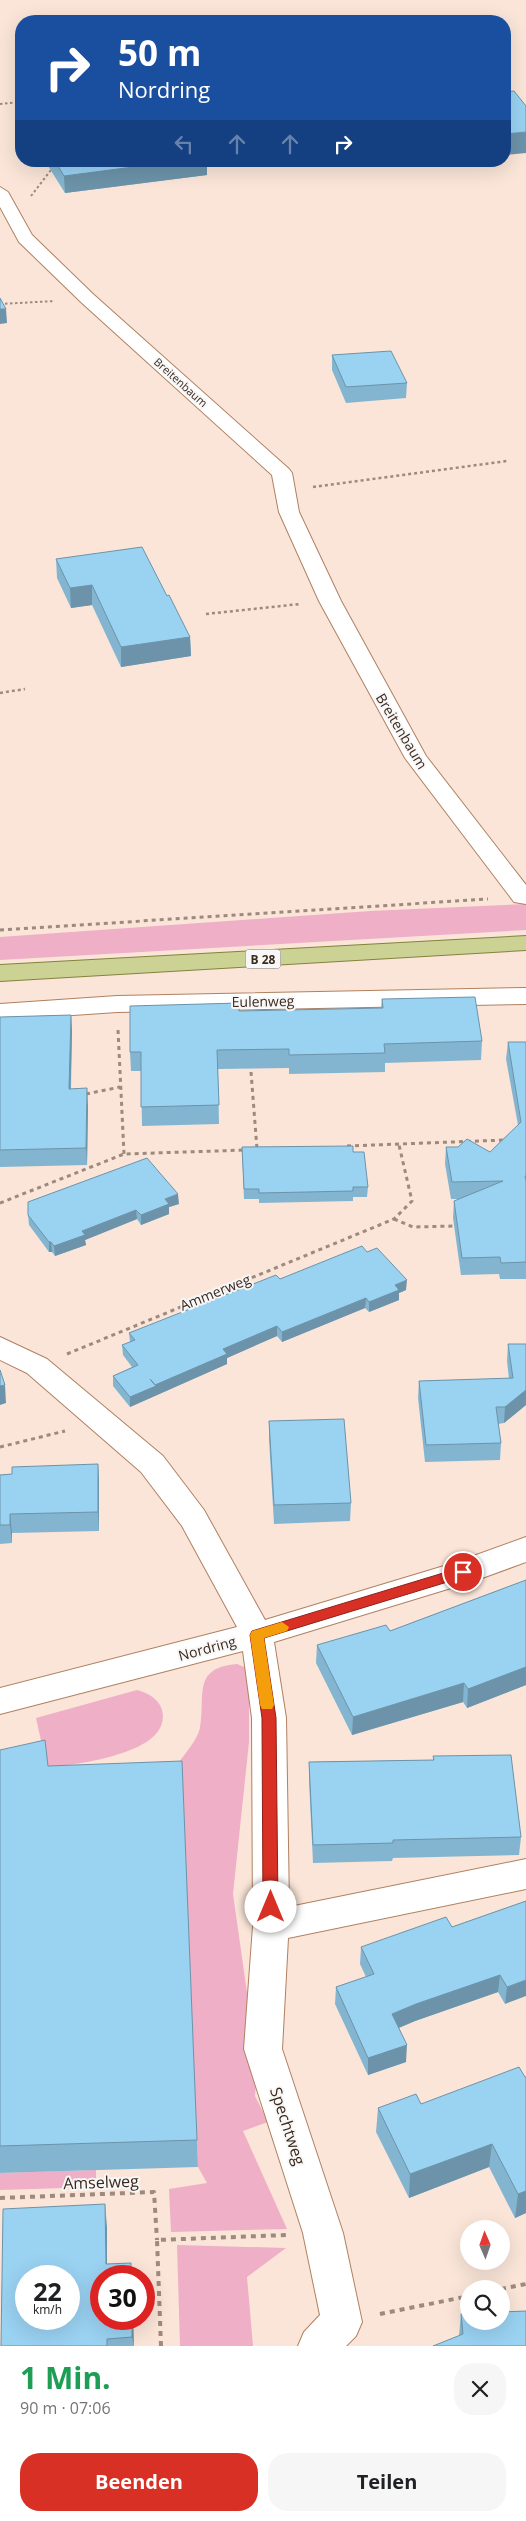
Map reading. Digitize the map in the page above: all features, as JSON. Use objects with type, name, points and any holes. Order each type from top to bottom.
[{"type":"main road","name":"B 28","points":[[0,973],[526,943]]},
{"type":"street","name":"Breitenbaum","points":[[0,192],[25,238],[88,299],[282,473],[289,512],[330,601],[416,758],[525,897]]},
{"type":"street","name":"Eulenweg","points":[[0,1012],[117,1004],[526,996]]},
{"type":"street","points":[[0,1347],[36,1366],[152,1464],[193,1518],[257,1635]]},
{"type":"street","name":"Nordring","points":[[0,1701],[257,1635],[463,1572],[526,1550]]},
{"type":"street","name":"Spechtweg","points":[[257,1635],[269,1718],[271,1926],[263,2049],[323,2233],[330,2334]]},
{"type":"street","points":[[271,1926],[526,1874]]},
{"type":"path","points":[[0,104],[15,103]]},
{"type":"path","points":[[14,218],[51,170],[59,168]]},
{"type":"path","points":[[0,304],[88,299]]},
{"type":"path","points":[[286,491],[507,461]]},
{"type":"path","points":[[206,614],[330,601]]},
{"type":"path","points":[[0,693],[25,689]]},
{"type":"path","points":[[0,930],[525,897]]},
{"type":"path","points":[[117,1004],[124,1154]]},
{"type":"path","points":[[251,1072],[257,1149]]},
{"type":"path","points":[[83,1094],[120,1087]]},
{"type":"path","points":[[342,1146],[506,1140]]},
{"type":"path","points":[[399,1144],[412,1201],[394,1219],[412,1227],[460,1226]]},
{"type":"path","points":[[0,1203],[124,1154],[267,1149]]},
{"type":"path","name":"Ammerweg","points":[[36,1366],[394,1219]]},
{"type":"path","points":[[0,1447],[102,1422]]},
{"type":"path","name":"Amselweg","points":[[0,2198],[154,2192],[161,2346]]},
{"type":"path","points":[[157,2240],[323,2233]]},
{"type":"path","points":[[510,2287],[526,2284]]},
{"type":"path","points":[[330,2334],[460,2298]]},
{"type":"shaded area","points":[[526,904],[526,930],[0,960],[0,937],[370,911]]},
{"type":"shaded area","points":[[237,1664],[249,1669],[249,1742],[233,1894],[254,2042],[257,2073],[255,2096],[268,2122],[243,2131],[287,2229],[171,2232],[169,2189],[207,2183],[198,2167],[183,1789],[177,1765],[193,1743],[200,1728],[202,1695],[207,1678],[213,1671]]},
{"type":"shaded area","points":[[137,1690],[153,1697],[161,1706],[161,1725],[153,1737],[138,1747],[120,1754],[47,1768],[36,1718]]},
{"type":"shaded area","points":[[96,2170],[96,2187],[0,2190],[0,2173]]},
{"type":"shaded area","points":[[177,2245],[286,2248],[247,2277],[253,2346],[180,2346]]},
{"type":"building","points":[[511,91],[514,91],[526,106],[526,132],[511,133]]},
{"type":"building","points":[[59,167],[133,167],[64,176]]},
{"type":"building","points":[[0,298],[6,309],[0,309]]},
{"type":"building","points":[[391,351],[407,383],[346,387],[332,355]]},
{"type":"building","points":[[142,547],[190,637],[121,647],[92,585],[70,588],[56,559]]},
{"type":"building","points":[[475,997],[482,1041],[384,1044],[385,1053],[289,1055],[289,1049],[217,1050],[219,1105],[141,1107],[141,1052],[130,1052],[130,1006],[239,1003],[239,1011],[383,1008],[382,999]]},
{"type":"building","points":[[71,1015],[69,1089],[87,1088],[86,1148],[0,1150],[0,1017]]},
{"type":"building","points":[[508,1042],[526,1042],[526,1262],[501,1263],[500,1257],[462,1258],[454,1201],[503,1181],[452,1182],[446,1147],[458,1147],[467,1139],[490,1152],[521,1122]]},
{"type":"building","points":[[353,1146],[353,1152],[364,1152],[368,1187],[353,1187],[353,1191],[259,1193],[259,1189],[244,1189],[242,1147]]},
{"type":"building","points":[[147,1158],[178,1194],[165,1199],[169,1204],[141,1215],[136,1210],[82,1231],[85,1235],[54,1246],[28,1215],[28,1202]]},
{"type":"building","points":[[362,1246],[367,1252],[377,1248],[407,1280],[395,1285],[399,1290],[369,1302],[366,1298],[282,1332],[277,1326],[223,1349],[227,1354],[130,1397],[113,1376],[138,1365],[122,1345],[135,1340],[129,1333],[276,1275],[280,1279]]},
{"type":"building","points":[[508,1344],[526,1344],[526,1390],[505,1407],[496,1407],[501,1443],[426,1445],[419,1381],[513,1378]]},
{"type":"building","points":[[0,1370],[5,1385],[0,1386]]},
{"type":"building","points":[[344,1419],[351,1503],[274,1505],[269,1421]]},
{"type":"building","points":[[98,1464],[98,1512],[10,1514],[10,1525],[0,1525],[0,1475],[12,1474],[12,1467]]},
{"type":"building","points":[[526,1580],[526,1667],[468,1689],[464,1683],[353,1717],[317,1645],[386,1625],[390,1631]]},
{"type":"building","points":[[45,1740],[48,1766],[182,1761],[197,2140],[0,2146],[0,1750]]},
{"type":"building","points":[[511,1755],[521,1837],[393,1840],[393,1843],[313,1845],[309,1762],[434,1760],[433,1756]]},
{"type":"building","points":[[526,1901],[526,1980],[507,1987],[500,1975],[392,2014],[407,2045],[368,2058],[336,1987],[374,1974],[361,1947],[446,1917],[452,1927]]},
{"type":"building","points":[[519,2067],[526,2077],[526,2191],[518,2194],[492,2144],[410,2174],[378,2108],[416,2094],[421,2104]]},
{"type":"building","points":[[105,2204],[106,2264],[131,2263],[131,2265],[90,2265],[90,2330],[132,2330],[132,2337],[107,2339],[107,2346],[1,2346],[3,2209]]},
{"type":"building","points":[[526,2311],[526,2346],[433,2346],[463,2334],[463,2330],[510,2330],[510,2312]]},
{"type":"slow traffic","points":[[267,1705],[257,1635],[282,1627]]},
{"type":"route","points":[[271,1907],[269,1718],[257,1635],[463,1572]]}]
